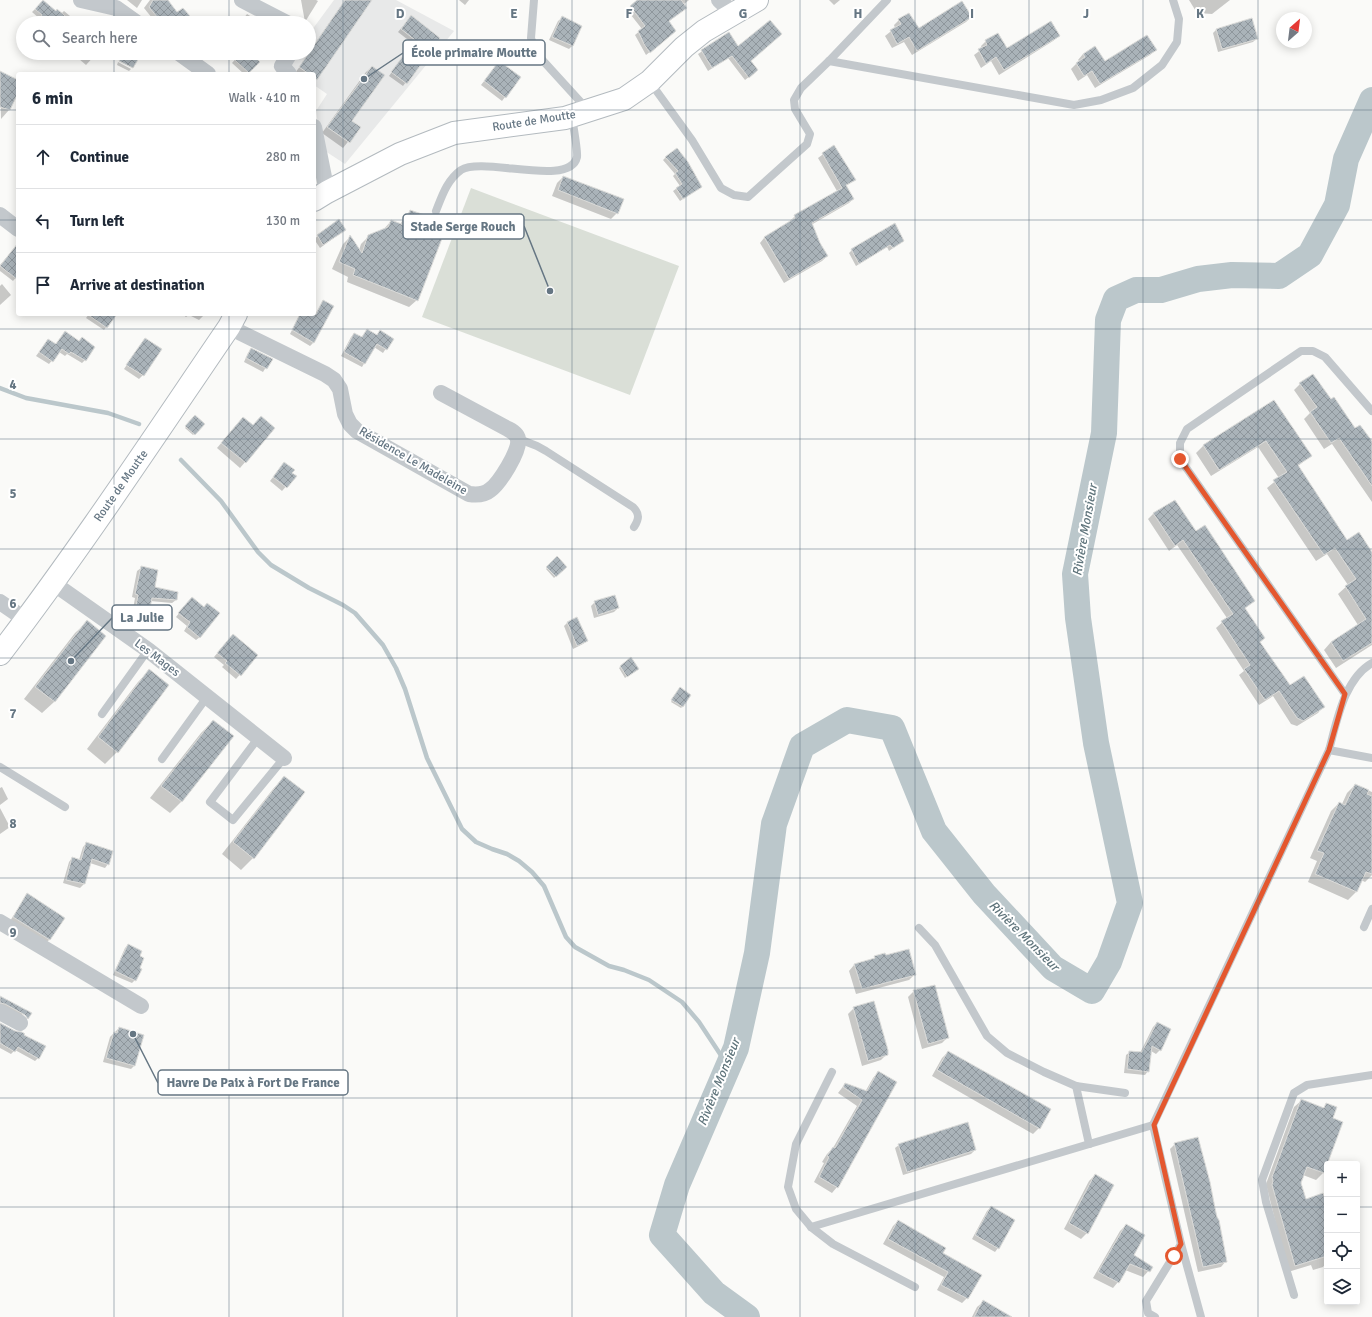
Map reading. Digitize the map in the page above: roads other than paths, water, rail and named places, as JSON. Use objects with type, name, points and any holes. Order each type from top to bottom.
[{"type":"street","points":[[81,0],[116,8],[127,16]]},
{"type":"street","points":[[242,0],[273,16]]},
{"type":"street","name":"Route de Moutte","points":[[320,196],[400,154],[454,133],[580,114],[624,99],[650,81],[684,47],[704,32],[726,7],[757,0]]},
{"type":"street","points":[[189,60],[205,72]]},
{"type":"street","points":[[316,150],[320,196]]},
{"type":"street","points":[[0,215],[16,227]]},
{"type":"street","name":"Route de Moutte","points":[[0,654],[53,583],[145,452],[232,321]]},
{"type":"street","name":"Résidence Le Madeleine","points":[[232,321],[334,380],[340,389],[345,414],[350,424],[357,431],[469,494],[477,496],[490,491],[501,478],[518,447],[519,439]]},
{"type":"street","points":[[441,393],[508,428],[519,439]]},
{"type":"street","name":"Les Mages","points":[[53,583],[148,650],[284,758]]},
{"type":"street","points":[[0,602],[26,620]]},
{"type":"street","points":[[0,922],[141,1006]]},
{"type":"street","points":[[0,1012],[20,1023]]},
{"type":"lane","points":[[436,211],[445,188],[462,170],[469,167],[486,166],[522,170],[563,170],[573,165],[577,156],[580,114],[536,53],[531,38],[534,0]]},
{"type":"lane","points":[[650,81],[692,140],[721,188],[734,196],[748,197],[807,144],[810,134],[795,109],[794,100],[801,88],[887,0]]},
{"type":"lane","points":[[829,61],[1074,105],[1102,100],[1133,88],[1162,65],[1177,42],[1179,19],[1172,0]]},
{"type":"lane","points":[[1345,694],[1180,459],[1180,443],[1187,429],[1301,351],[1313,351],[1325,356],[1372,411]]},
{"type":"lane","points":[[519,439],[546,451],[633,507],[638,512],[639,517],[634,527]]},
{"type":"lane","points":[[102,714],[148,650]]},
{"type":"lane","points":[[1201,1317],[1181,1244],[1154,1125],[1329,750],[1345,694],[1364,667],[1372,662]]},
{"type":"lane","points":[[162,759],[207,697]]},
{"type":"lane","name":"Les Mages","points":[[259,738],[210,802],[233,820],[284,758]]},
{"type":"lane","points":[[1329,750],[1372,758]]},
{"type":"lane","points":[[0,767],[65,807]]},
{"type":"lane","points":[[1364,927],[1372,909]]},
{"type":"lane","points":[[920,928],[935,945],[987,1036],[1007,1053],[1076,1086],[1125,1093]]},
{"type":"lane","points":[[832,1072],[796,1144],[788,1187],[796,1209],[811,1228],[833,1244],[916,1288]]},
{"type":"lane","points":[[1294,1295],[1266,1202],[1262,1180],[1294,1093],[1307,1085],[1372,1075]]},
{"type":"lane","points":[[1076,1086],[1089,1144]]},
{"type":"lane","points":[[811,1228],[1154,1125]]},
{"type":"lane","points":[[1155,1317],[1148,1313],[1146,1301],[1181,1244]]},
{"type":"waterway","name":"Rivière Monsieur","points":[[747,1317],[714,1293],[662,1235],[677,1185],[736,1048],[757,953],[774,824],[802,746],[847,720],[892,728],[934,831],[984,894],[1053,968],[1092,991],[1109,962],[1130,903],[1096,743],[1078,618],[1075,574],[1104,433],[1108,320],[1116,299],[1136,290],[1161,290],[1198,279],[1232,275],[1279,276],[1310,255],[1337,205],[1346,159],[1372,100]]},
{"type":"waterway","points":[[0,388],[26,398],[108,413],[139,424]]},
{"type":"waterway","points":[[181,460],[221,501],[258,552],[271,565],[355,613],[383,645],[396,668],[405,689],[427,758],[462,829],[476,842],[507,854],[519,861],[532,872],[544,886],[566,937],[575,947],[609,966],[649,980],[682,1002],[699,1022],[728,1066]]},
{"type":"place","name":"École primaire Moutte","points":[[364,79]]},
{"type":"place","name":"Stade Serge Rouch","points":[[550,291]]},
{"type":"place","name":"La Julie","points":[[71,661]]},
{"type":"place","name":"Havre De Paix à Fort De France","points":[[133,1034]]}]
